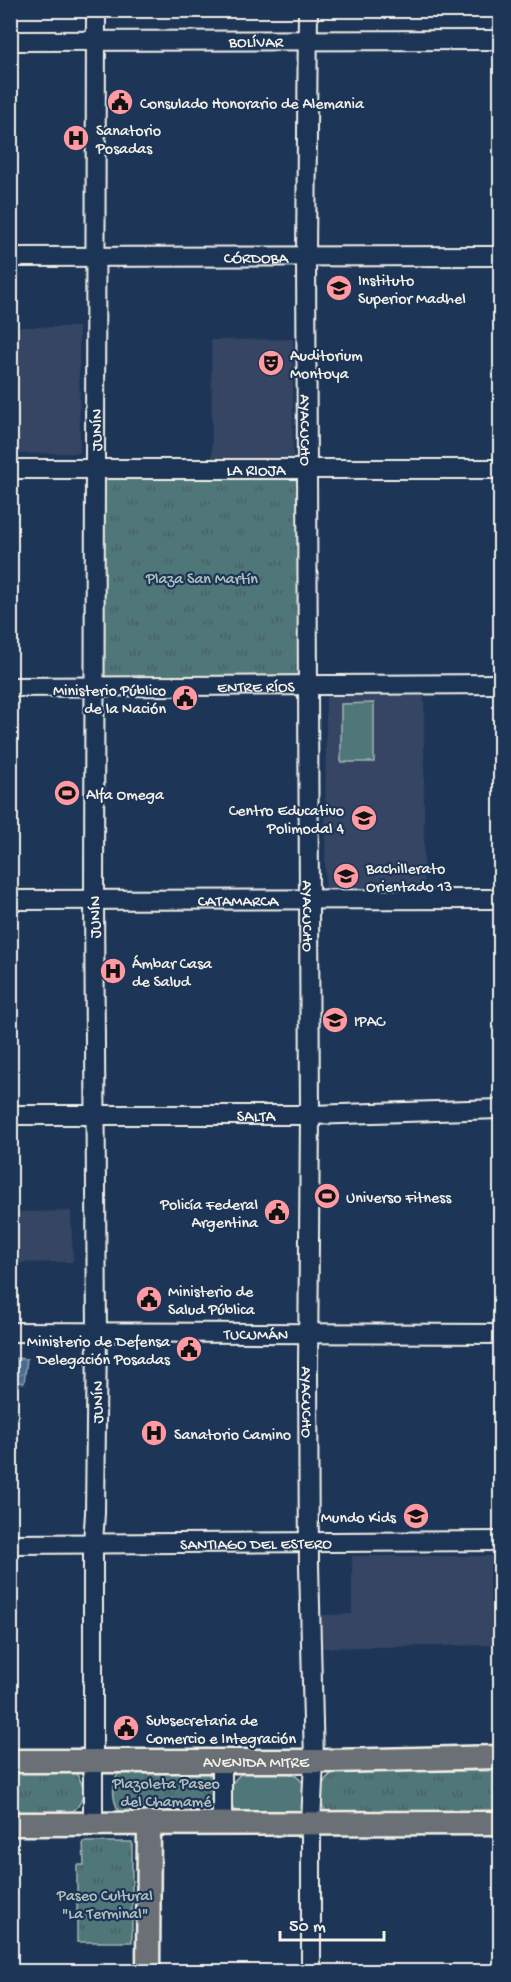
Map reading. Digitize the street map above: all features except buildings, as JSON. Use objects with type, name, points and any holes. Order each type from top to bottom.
[{"type":"main road","name":"AVENIDA MITRE","points":[[10,1761],[314,1761],[501,1757]]},
{"type":"main road","points":[[148,1971],[149,1823]]},
{"type":"main road","points":[[10,1824],[501,1823]]},
{"type":"street","name":"JUNÍN","points":[[93,1824],[93,1543],[97,1332],[94,900],[96,10]]},
{"type":"street","name":"AYACUCHO","points":[[308,10],[306,256],[310,1115],[308,1334],[309,1542],[314,1761],[311,1822],[311,1971]]},
{"type":"street","name":"BOLÍVAR","points":[[10,41],[501,40]]},
{"type":"street","name":"CÓRDOBA","points":[[10,257],[501,256]]},
{"type":"street","name":"LA RIOJA","points":[[10,470],[501,469]]},
{"type":"street","name":"ENTRE RÍOS","points":[[10,687],[501,684]]},
{"type":"street","name":"CATAMARCA","points":[[10,900],[501,899]]},
{"type":"street","name":"SALTA","points":[[10,1115],[310,1115],[501,1109]]},
{"type":"street","name":"TUCUMÁN","points":[[10,1332],[501,1334]]},
{"type":"street","name":"SANTIAGO DEL ESTERO","points":[[10,1544],[501,1541]]},
{"type":"street","points":[[222,1761],[222,1823]]},
{"type":"shaded area","points":[[11,327],[79,327],[80,453],[11,454]]},
{"type":"shaded area","points":[[293,339],[293,462],[212,462],[211,340]]},
{"type":"shaded area","points":[[326,696],[424,696],[424,890],[325,890]]},
{"type":"shaded area","points":[[71,1211],[73,1262],[11,1263],[11,1212]]},
{"type":"shaded area","points":[[352,1556],[500,1556],[500,1645],[322,1648],[321,1615],[352,1614]]},
{"type":"green space","name":"Plaza San Martín","points":[[99,472],[305,472],[304,683],[98,682]]},
{"type":"green space","points":[[374,703],[374,762],[341,762],[341,704]]},
{"type":"green space","points":[[10,1768],[75,1772],[82,1784],[81,1801],[68,1815],[11,1815]]},
{"type":"green space","name":"Plazoleta Paseo del Chamamé","points":[[202,1769],[215,1779],[216,1795],[213,1808],[204,1815],[126,1813],[119,1811],[117,1807],[114,1786],[120,1771]]},
{"type":"green space","name":"Plazoleta Paseo del Chamamé","points":[[279,1771],[295,1776],[301,1781],[306,1791],[305,1802],[298,1815],[239,1816],[231,1805],[230,1793],[234,1781],[244,1772]]},
{"type":"green space","points":[[335,1771],[500,1771],[500,1818],[329,1815],[322,1804],[320,1792],[329,1775]]},
{"type":"green space","name":"Paseo Cultural \"La Terminal\"","points":[[83,1842],[132,1842],[132,1942],[77,1942],[77,1865],[84,1865]]},
{"type":"water","points":[[15,1358],[27,1359],[24,1383],[12,1381]]},
{"type":"place","name":"Consulado Honorario de Alemania","points":[[120,102]]},
{"type":"place","name":"Sanatorio Posadas","points":[[76,138]]},
{"type":"place","name":"Instituto Superior Madhel","points":[[339,288]]},
{"type":"place","name":"Auditorium Montoya","points":[[271,363]]},
{"type":"place","name":"Ministerio Público de la Nación","points":[[185,698]]},
{"type":"place","name":"Alfa Omega","points":[[67,793]]},
{"type":"place","name":"Centro Educativo Polimodal 4","points":[[364,818]]},
{"type":"place","name":"Bachillerato Orientado 13","points":[[346,876]]},
{"type":"place","name":"Ámbar Casa de Salud","points":[[113,971]]},
{"type":"place","name":"IPAC","points":[[335,1020]]},
{"type":"place","name":"Universo Fitness","points":[[327,1196]]},
{"type":"place","name":"Policía Federal Argentina","points":[[277,1212]]},
{"type":"place","name":"Ministerio de Salud Pública","points":[[149,1299]]},
{"type":"place","name":"Ministerio de Defensa Delegación Posadas","points":[[189,1349]]},
{"type":"place","name":"Sanatorio Camino","points":[[154,1433]]},
{"type":"place","name":"Mundo Kids","points":[[416,1516]]},
{"type":"place","name":"Subsecretaria de Comercio e Integración","points":[[126,1728]]}]
